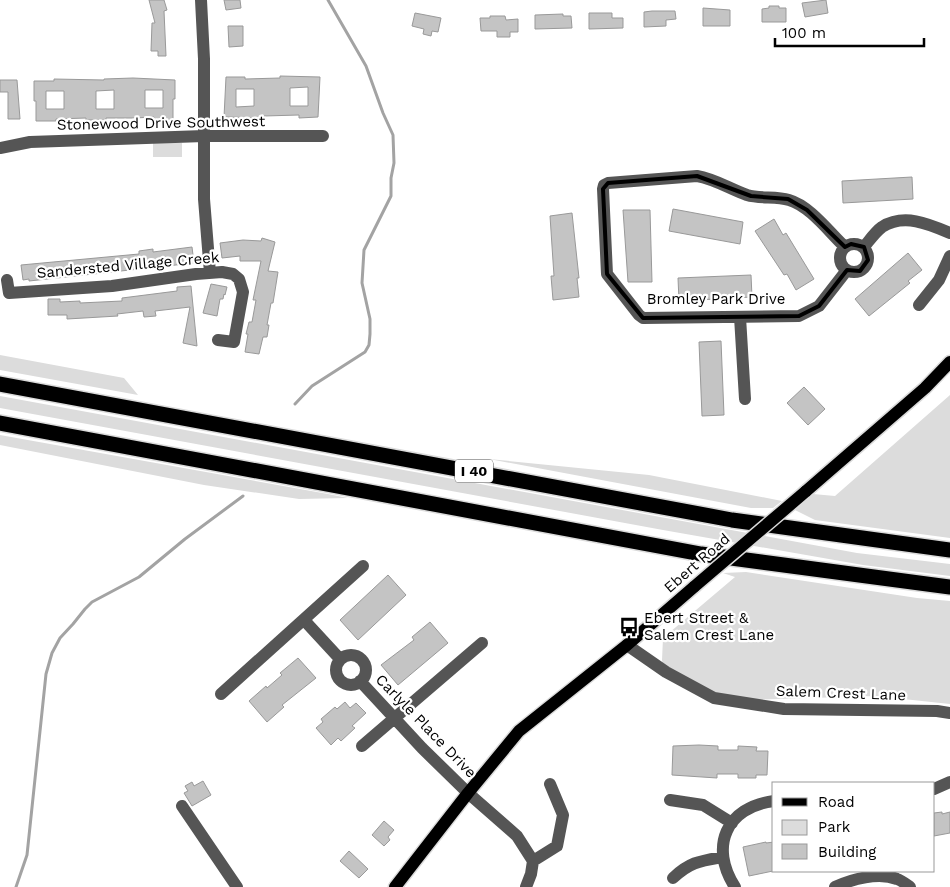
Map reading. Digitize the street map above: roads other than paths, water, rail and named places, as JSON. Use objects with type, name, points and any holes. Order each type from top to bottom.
[{"type":"highway","name":"I 40","points":[[0,384],[732,520],[950,550]]},
{"type":"highway","points":[[0,423],[701,554],[950,587]]},
{"type":"main road","name":"Ebert Road","points":[[395,887],[519,731],[627,645],[925,388],[950,362]]},
{"type":"street","points":[[201,0],[204,59],[204,199],[210,273]]},
{"type":"street","name":"Stonewood Drive Southwest","points":[[0,148],[30,142],[204,136],[323,136]]},
{"type":"street","name":"Bromley Park Drive","points":[[845,246],[798,203],[788,199],[751,196],[707,178],[697,176],[677,177],[608,183],[604,185],[607,274],[638,315],[643,318],[788,317],[810,312],[819,306],[846,270]]},
{"type":"street","points":[[864,247],[882,227],[904,220],[928,224],[950,233]]},
{"type":"street","points":[[851,244],[858,244],[864,247],[868,253],[868,260],[865,266],[860,271],[846,270],[840,259],[840,252],[845,246],[851,244]]},
{"type":"street","points":[[919,304],[939,280],[950,256]]},
{"type":"street","name":"Sandersted Village Creek","points":[[7,280],[9,293],[130,284],[226,272],[233,274],[239,279],[243,292],[234,342],[218,340]]},
{"type":"street","points":[[740,317],[745,399]]},
{"type":"street","points":[[221,694],[363,566]]},
{"type":"street","points":[[304,620],[340,659]]},
{"type":"street","points":[[362,746],[482,642]]},
{"type":"street","name":"Salem Crest Lane","points":[[627,645],[666,672],[714,698],[784,710],[950,713]]},
{"type":"street","points":[[349,655],[357,656],[363,660],[366,668],[365,675],[360,681],[353,685],[345,684],[339,679],[336,672],[340,659],[349,655]]},
{"type":"street","name":"Carlyle Place Drive","points":[[360,681],[422,748],[468,793],[517,836],[533,861]]},
{"type":"street","points":[[935,789],[950,782]]},
{"type":"street","points":[[528,886],[533,861],[557,846],[563,824],[564,815],[550,784]]},
{"type":"street","points":[[670,800],[703,805],[732,823]]},
{"type":"street","points":[[736,887],[728,876],[723,857],[725,833],[738,814],[759,803],[772,801]]},
{"type":"street","points":[[182,806],[237,887]]},
{"type":"street","points":[[672,878],[685,867],[700,861],[723,857]]},
{"type":"street","points":[[835,887],[865,878],[883,876],[898,879],[910,887]]},
{"type":"waterway","points":[[295,404],[312,386],[365,352],[369,345],[370,319],[362,283],[364,250],[391,196],[391,178],[394,163],[393,135],[366,66],[328,0]]},
{"type":"waterway","points":[[16,887],[27,855],[46,674],[52,653],[60,638],[92,602],[139,577],[185,539],[243,496]]},
{"type":"place","name":"Ebert Street & Salem Crest Lane","points":[[629,627]]}]
